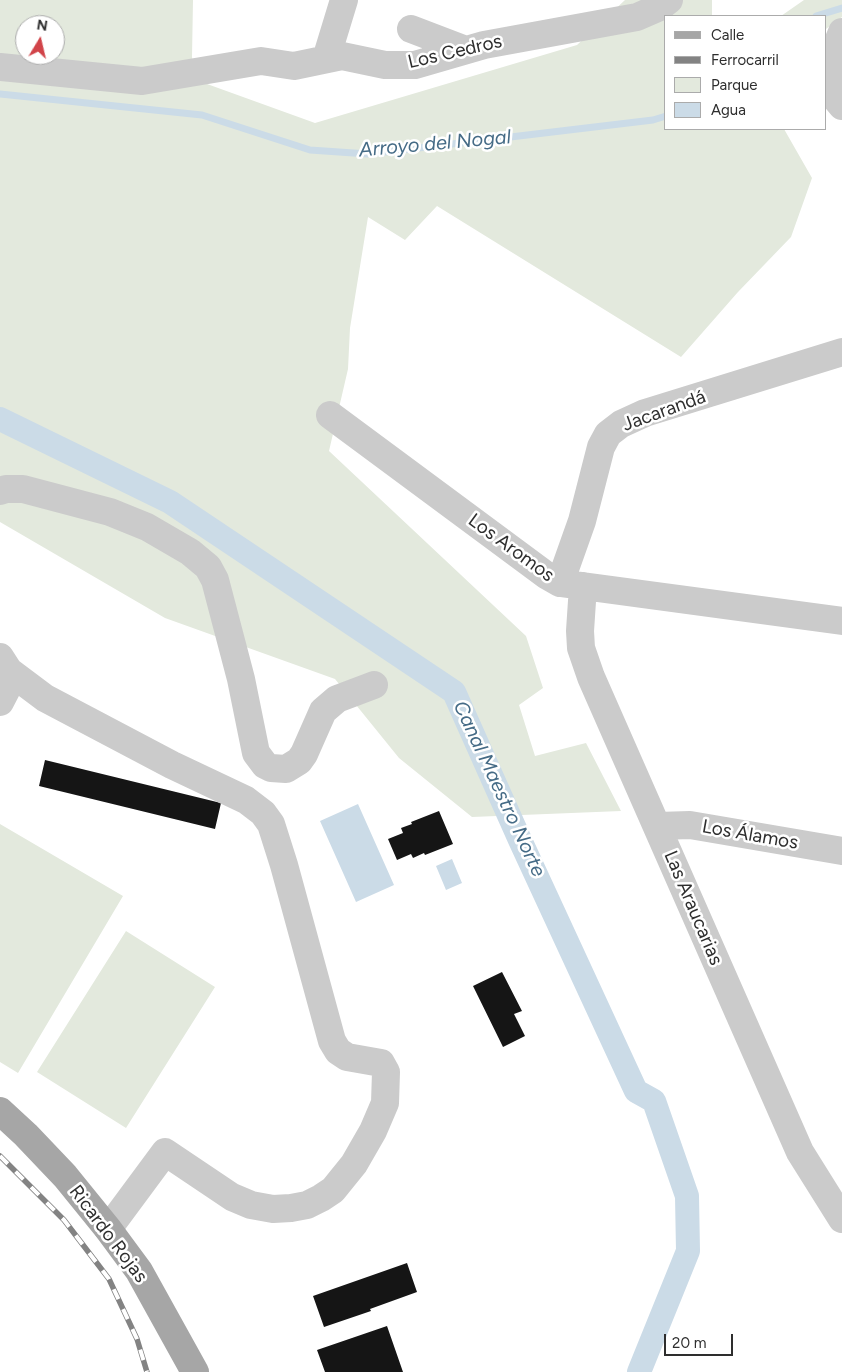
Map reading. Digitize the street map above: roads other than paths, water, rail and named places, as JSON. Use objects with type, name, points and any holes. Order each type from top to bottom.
[{"type":"main road","name":"Ricardo Rojas","points":[[0,1112],[46,1155],[108,1229],[139,1271],[195,1372]]},
{"type":"street","points":[[326,59],[344,0]]},
{"type":"street","name":"Los Cedros","points":[[0,67],[142,81],[261,61],[294,66],[342,56],[385,65],[415,65],[484,45],[637,17],[660,7],[669,0]]},
{"type":"street","points":[[411,28],[466,50]]},
{"type":"street","points":[[842,32],[829,64],[829,81],[837,100],[842,106]]},
{"type":"street","name":"Jacarandá","points":[[572,584],[582,521],[601,446],[608,434],[621,424],[645,413],[842,352]]},
{"type":"street","name":"Los Aromos","points":[[330,415],[546,575],[572,584],[842,621]]},
{"type":"street","points":[[0,491],[23,489],[110,512],[147,527],[190,552],[208,567],[215,580],[234,652],[256,753],[265,765],[278,769],[293,766],[304,754],[323,711],[337,699],[374,685]]},
{"type":"street","name":"Las Araucarias","points":[[572,584],[581,648],[591,678],[658,826],[800,1152],[842,1219]]},
{"type":"street","points":[[0,702],[7,666],[45,698],[172,765],[246,800],[263,813],[271,824],[284,865],[332,1041],[338,1051],[347,1057],[381,1063],[386,1072],[385,1104],[373,1131],[354,1164],[333,1190],[321,1198],[307,1205],[291,1208],[273,1209],[251,1205],[232,1197],[165,1152],[108,1229]]},
{"type":"street","name":"Los Álamos","points":[[658,826],[690,825],[842,851]]},
{"type":"water","points":[[358,804],[394,885],[356,902],[320,821]]},
{"type":"water","points":[[452,859],[462,883],[446,890],[436,866]]},
{"type":"waterway","name":"Arroyo del Nogal","points":[[819,15],[842,8]]},
{"type":"waterway","name":"Arroyo del Nogal","points":[[0,94],[202,115],[310,150],[368,154],[653,120],[664,117]]},
{"type":"waterway","name":"Canal Maestro Norte","points":[[0,419],[170,502],[454,692],[636,1091],[654,1101],[687,1196],[688,1251],[639,1372]]},
{"type":"railway","points":[[0,1156],[64,1220],[109,1279],[137,1339],[147,1372]]}]
